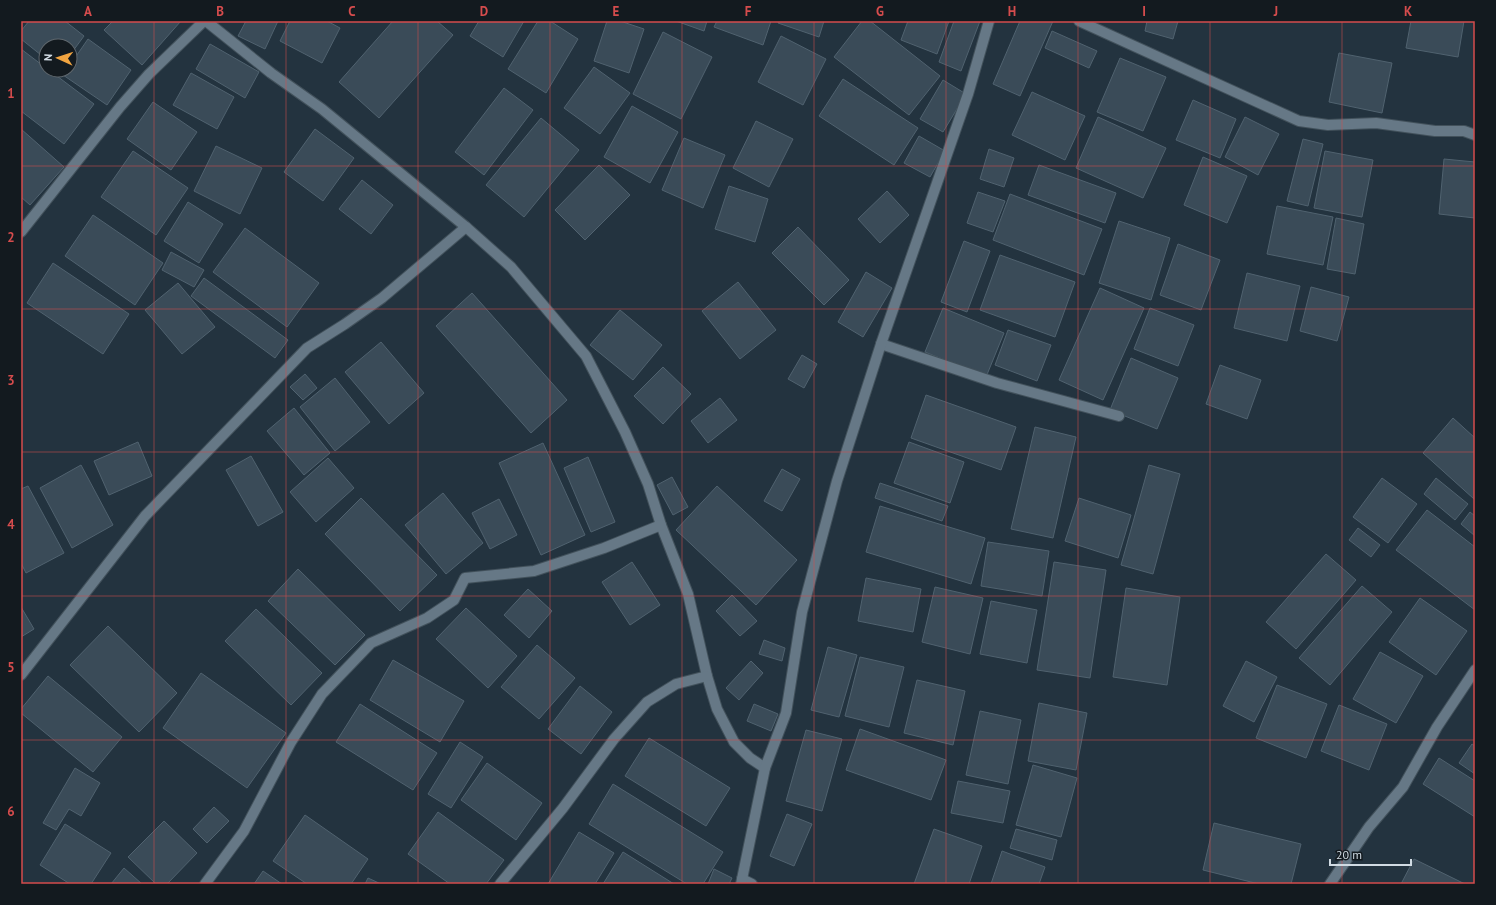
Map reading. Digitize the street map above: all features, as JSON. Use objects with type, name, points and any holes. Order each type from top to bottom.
[{"type":"street","points":[[21,232],[120,107],[149,74],[205,21],[271,73],[322,109],[466,227],[511,267],[586,356],[625,432],[648,484],[660,525],[688,594],[706,676],[717,709],[734,742],[750,758],[765,768]]},
{"type":"street","points":[[752,884],[741,882],[765,768],[786,713],[802,612],[837,481],[880,344],[968,94],[989,21]]},
{"type":"street","points":[[1079,21],[1298,121],[1328,125],[1376,123],[1435,131],[1464,131],[1475,135]]},
{"type":"street","points":[[21,675],[145,516],[307,348],[382,298],[466,227]]},
{"type":"street","points":[[880,344],[997,383],[1119,416]]},
{"type":"street","points":[[205,884],[244,831],[290,742],[322,694],[371,643],[427,618],[454,600],[465,578],[534,571],[604,548],[660,525]]},
{"type":"street","points":[[1330,884],[1369,827],[1403,787],[1437,727],[1475,670]]},
{"type":"street","points":[[500,884],[563,808],[614,739],[647,702],[676,684],[706,676]]},
{"type":"building","points":[[29,21],[65,21],[84,36],[78,44],[78,38],[38,38],[38,53],[21,39],[21,31]]},
{"type":"building","points":[[113,21],[181,21],[142,65],[104,30]]},
{"type":"building","points":[[246,21],[278,21],[265,49],[238,36]]},
{"type":"building","points":[[290,21],[327,21],[340,28],[322,63],[280,41]]},
{"type":"building","points":[[393,21],[437,21],[453,35],[379,118],[339,82]]},
{"type":"building","points":[[479,21],[524,21],[503,57],[470,36]]},
{"type":"building","points":[[538,21],[550,21],[578,39],[546,93],[508,69]]},
{"type":"building","points":[[607,21],[620,21],[644,29],[629,73],[594,61]]},
{"type":"building","points":[[676,21],[707,21],[704,31]]},
{"type":"building","points":[[717,21],[771,21],[763,45],[714,27]]},
{"type":"building","points":[[779,21],[824,21],[819,37],[778,23]]},
{"type":"building","points":[[862,21],[870,21],[940,76],[909,115],[834,57]]},
{"type":"building","points":[[908,21],[949,21],[937,54],[901,40]]},
{"type":"building","points":[[954,21],[980,21],[961,71],[939,62]]},
{"type":"building","points":[[1020,21],[1053,21],[1020,96],[993,84]]},
{"type":"building","points":[[1147,21],[1178,21],[1173,39],[1145,31]]},
{"type":"building","points":[[1411,21],[1464,21],[1458,57],[1406,48]]},
{"type":"building","points":[[1052,31],[1097,51],[1089,68],[1045,48]]},
{"type":"building","points":[[663,32],[712,57],[681,119],[633,94]]},
{"type":"building","points":[[781,36],[826,59],[803,105],[758,82]]},
{"type":"building","points":[[88,39],[131,70],[107,105],[67,78],[78,78],[78,53]]},
{"type":"building","points":[[210,44],[259,72],[245,98],[196,69]]},
{"type":"building","points":[[21,49],[38,62],[38,78],[60,78],[94,104],[64,144],[21,111]]},
{"type":"building","points":[[1339,53],[1392,63],[1382,113],[1329,102]]},
{"type":"building","points":[[1120,58],[1166,77],[1143,131],[1097,112]]},
{"type":"building","points":[[594,67],[630,93],[600,134],[564,108]]},
{"type":"building","points":[[191,73],[234,97],[217,129],[173,105]]},
{"type":"building","points":[[843,79],[918,128],[894,165],[819,116]]},
{"type":"building","points":[[943,80],[966,94],[943,132],[920,119]]},
{"type":"building","points":[[504,88],[533,110],[484,175],[455,152]]},
{"type":"building","points":[[1032,92],[1085,116],[1065,160],[1012,135]]},
{"type":"building","points":[[1193,100],[1236,119],[1220,158],[1176,140]]},
{"type":"building","points":[[153,102],[197,132],[171,170],[127,139]]},
{"type":"building","points":[[632,106],[678,132],[650,183],[604,157]]},
{"type":"building","points":[[1098,117],[1166,148],[1143,198],[1076,168]]},
{"type":"building","points":[[1245,117],[1279,134],[1258,175],[1225,157]]},
{"type":"building","points":[[541,118],[579,150],[524,217],[486,185]]},
{"type":"building","points":[[756,121],[793,139],[769,187],[733,168]]},
{"type":"building","points":[[21,129],[64,167],[30,205],[21,197]]},
{"type":"building","points":[[315,129],[354,158],[323,201],[284,172]]},
{"type":"building","points":[[919,136],[945,151],[930,177],[904,163]]},
{"type":"building","points":[[684,138],[725,155],[703,208],[662,190]]},
{"type":"building","points":[[1303,139],[1323,144],[1308,206],[1287,201]]},
{"type":"building","points":[[216,146],[262,168],[240,214],[194,191]]},
{"type":"building","points":[[989,149],[1014,158],[1004,187],[980,179]]},
{"type":"building","points":[[133,151],[188,188],[156,235],[101,197]]},
{"type":"building","points":[[1325,151],[1373,160],[1362,217],[1314,208]]},
{"type":"building","points":[[1203,157],[1247,176],[1227,223],[1184,205]]},
{"type":"building","points":[[1444,159],[1475,162],[1475,218],[1439,214]]},
{"type":"building","points":[[599,165],[630,195],[585,240],[555,210]]},
{"type":"building","points":[[1039,165],[1116,193],[1105,223],[1028,195]]},
{"type":"building","points":[[362,180],[393,205],[371,234],[339,209]]},
{"type":"building","points":[[729,186],[768,199],[755,242],[715,229]]},
{"type":"building","points":[[887,191],[909,215],[880,243],[858,219]]},
{"type":"building","points":[[978,192],[1005,201],[993,232],[967,223]]},
{"type":"building","points":[[1010,194],[1102,229],[1084,275],[993,240]]},
{"type":"building","points":[[188,202],[223,224],[199,263],[164,241]]},
{"type":"building","points":[[1277,206],[1333,217],[1323,265],[1267,254]]},
{"type":"building","points":[[93,215],[163,263],[135,305],[65,256]]},
{"type":"building","points":[[1336,218],[1364,224],[1355,274],[1327,269]]},
{"type":"building","points":[[1119,221],[1170,238],[1151,300],[1099,283]]},
{"type":"building","points":[[798,227],[849,280],[824,305],[772,253]]},
{"type":"building","points":[[245,228],[319,283],[287,327],[213,272]]},
{"type":"building","points":[[964,241],[990,251],[967,312],[941,302]]},
{"type":"building","points":[[1178,244],[1220,260],[1201,310],[1160,295]]},
{"type":"building","points":[[171,252],[204,270],[194,287],[162,270]]},
{"type":"building","points":[[1000,255],[1075,282],[1055,337],[980,310]]},
{"type":"building","points":[[53,263],[129,314],[103,354],[27,303]]},
{"type":"building","points":[[866,272],[892,288],[863,337],[838,322]]},
{"type":"building","points":[[1247,273],[1300,286],[1287,341],[1234,328]]},
{"type":"building","points":[[204,278],[288,340],[275,358],[191,296]]},
{"type":"building","points":[[738,282],[776,330],[740,359],[702,311]]},
{"type":"building","points":[[178,283],[215,327],[182,354],[145,310]]},
{"type":"building","points":[[1311,287],[1349,297],[1337,341],[1300,331]]},
{"type":"building","points":[[1100,288],[1144,308],[1103,400],[1059,380]]},
{"type":"building","points":[[472,293],[567,400],[531,433],[436,326]]},
{"type":"building","points":[[943,308],[1004,333],[986,377],[925,352]]},
{"type":"building","points":[[1150,308],[1194,325],[1178,366],[1134,349]]},
{"type":"building","points":[[620,310],[662,345],[633,380],[590,345]]},
{"type":"building","points":[[1008,330],[1051,345],[1037,381],[995,365]]},
{"type":"building","points":[[381,342],[424,393],[389,424],[345,372]]},
{"type":"building","points":[[802,355],[817,364],[804,388],[788,379]]},
{"type":"building","points":[[1131,358],[1178,378],[1157,429],[1110,410]]},
{"type":"building","points":[[1220,365],[1261,380],[1247,419],[1206,404]]},
{"type":"building","points":[[663,367],[691,394],[663,424],[634,396]]},
{"type":"building","points":[[305,374],[317,388],[303,400],[290,387]]},
{"type":"building","points":[[335,378],[370,422],[335,451],[300,407]]},
{"type":"building","points":[[926,395],[1016,427],[1001,470],[911,438]]},
{"type":"building","points":[[720,398],[737,420],[708,443],[691,421]]},
{"type":"building","points":[[294,408],[330,453],[304,475],[267,431]]},
{"type":"building","points":[[1453,418],[1475,438],[1474,499],[1423,453]]},
{"type":"building","points":[[1035,427],[1076,437],[1053,538],[1011,529]]},
{"type":"building","points":[[138,442],[152,476],[109,495],[94,461]]},
{"type":"building","points":[[909,442],[964,462],[950,503],[894,483]]},
{"type":"building","points":[[543,443],[585,535],[541,555],[499,463]]},
{"type":"building","points":[[251,456],[283,512],[258,526],[226,470]]},
{"type":"building","points":[[588,457],[615,522],[591,532],[564,468]]},
{"type":"building","points":[[328,458],[354,488],[316,522],[290,492]]},
{"type":"building","points":[[81,465],[113,525],[72,548],[40,488]]},
{"type":"building","points":[[1149,465],[1180,474],[1153,574],[1121,565]]},
{"type":"building","points":[[782,469],[800,479],[782,511],[764,501]]},
{"type":"building","points":[[672,477],[688,507],[673,515],[657,485]]},
{"type":"building","points":[[1382,478],[1417,504],[1388,543],[1353,517]]},
{"type":"building","points":[[1436,478],[1468,504],[1455,520],[1424,494]]},
{"type":"building","points":[[880,483],[948,506],[942,521],[875,498]]},
{"type":"building","points":[[28,486],[64,553],[26,573],[21,563],[21,489]]},
{"type":"building","points":[[717,486],[797,560],[756,605],[676,530]]},
{"type":"building","points":[[443,493],[483,543],[446,574],[405,525]]},
{"type":"building","points":[[361,498],[437,575],[400,611],[325,534]]},
{"type":"building","points":[[1079,498],[1131,515],[1118,558],[1065,541]]},
{"type":"building","points":[[499,499],[517,535],[490,549],[472,513]]},
{"type":"building","points":[[880,506],[985,538],[971,584],[866,552]]},
{"type":"building","points":[[1427,510],[1475,547],[1475,610],[1396,550]]},
{"type":"building","points":[[1470,512],[1475,516],[1475,536],[1461,524]]},
{"type":"building","points":[[1358,528],[1380,545],[1371,557],[1349,540]]},
{"type":"building","points":[[988,542],[1049,551],[1042,596],[981,586]]},
{"type":"building","points":[[1326,554],[1356,580],[1296,649],[1266,622]]},
{"type":"building","points":[[632,562],[660,605],[630,625],[602,582]]},
{"type":"building","points":[[1054,562],[1106,570],[1090,678],[1037,670]]},
{"type":"building","points":[[298,569],[365,635],[335,665],[268,601]]},
{"type":"building","points":[[866,578],[921,589],[913,632],[858,621]]},
{"type":"building","points":[[1362,586],[1392,612],[1330,685],[1299,658]]},
{"type":"building","points":[[935,587],[983,598],[970,654],[922,642]]},
{"type":"building","points":[[1126,588],[1180,597],[1167,685],[1113,677]]},
{"type":"building","points":[[528,589],[552,611],[529,638],[504,615]]},
{"type":"building","points":[[732,595],[757,621],[740,636],[716,611]]},
{"type":"building","points":[[1420,598],[1467,631],[1436,675],[1389,642]]},
{"type":"building","points":[[991,601],[1037,610],[1027,663],[980,654]]},
{"type":"building","points":[[21,607],[34,629],[21,637]]},
{"type":"building","points":[[466,608],[517,656],[488,688],[436,639]]},
{"type":"building","points":[[256,609],[322,673],[291,705],[225,641]]},
{"type":"building","points":[[108,626],[177,693],[139,732],[70,665]]},
{"type":"building","points":[[764,640],[785,648],[782,661],[759,654]]},
{"type":"building","points":[[537,645],[575,678],[539,719],[501,687]]},
{"type":"building","points":[[828,647],[857,655],[839,717],[811,710]]},
{"type":"building","points":[[1380,652],[1423,676],[1396,723],[1353,699]]},
{"type":"building","points":[[860,657],[904,667],[889,727],[845,716]]},
{"type":"building","points":[[393,660],[464,701],[440,742],[370,700]]},
{"type":"building","points":[[751,661],[763,673],[739,700],[726,688]]},
{"type":"building","points":[[1246,661],[1277,677],[1254,722],[1223,706]]},
{"type":"building","points":[[201,673],[286,733],[247,788],[163,728]]},
{"type":"building","points":[[48,676],[122,737],[93,772],[21,713],[21,709]]},
{"type":"building","points":[[917,680],[965,691],[953,745],[904,733]]},
{"type":"building","points":[[1277,685],[1327,704],[1306,758],[1256,738]]},
{"type":"building","points":[[580,686],[612,712],[581,754],[548,729]]},
{"type":"building","points":[[1039,703],[1087,713],[1076,770],[1028,761]]},
{"type":"building","points":[[360,704],[437,753],[413,790],[336,742]]},
{"type":"building","points":[[754,704],[778,714],[771,731],[747,721]]},
{"type":"building","points":[[1339,705],[1387,724],[1369,770],[1321,751]]},
{"type":"building","points":[[980,711],[1021,720],[1008,784],[966,775]]},
{"type":"building","points":[[860,729],[946,760],[931,800],[846,770]]},
{"type":"building","points":[[806,730],[842,739],[822,811],[786,801]]},
{"type":"building","points":[[649,738],[730,788],[706,826],[625,776]]},
{"type":"building","points":[[460,742],[483,757],[451,808],[428,794]]},
{"type":"building","points":[[1472,744],[1475,746],[1475,774],[1459,763]]},
{"type":"building","points":[[1439,758],[1475,781],[1475,817],[1423,784]]},
{"type":"building","points":[[487,763],[542,803],[516,840],[461,800]]},
{"type":"building","points":[[1033,765],[1077,778],[1061,837],[1016,825]]},
{"type":"building","points":[[75,768],[100,783],[81,816],[69,809],[56,830],[43,823]]},
{"type":"building","points":[[958,781],[1010,791],[1003,823],[951,813]]},
{"type":"building","points":[[613,784],[723,852],[703,884],[687,884],[589,824]]},
{"type":"building","points":[[214,807],[229,821],[207,843],[193,829]]},
{"type":"building","points":[[438,812],[504,860],[486,884],[450,884],[408,854]]},
{"type":"building","points":[[787,814],[812,824],[794,866],[770,856]]},
{"type":"building","points":[[305,815],[368,859],[351,884],[307,884],[273,861]]},
{"type":"building","points":[[164,821],[197,853],[167,884],[156,884],[128,857]]},
{"type":"building","points":[[1214,823],[1301,844],[1291,884],[1259,884],[1203,870]]},
{"type":"building","points":[[65,824],[111,853],[91,884],[70,884],[40,865]]},
{"type":"building","points":[[934,829],[982,846],[969,884],[914,884]]},
{"type":"building","points":[[1016,829],[1057,840],[1052,860],[1010,848]]},
{"type":"building","points":[[579,832],[614,853],[595,884],[548,884]]},
{"type":"building","points":[[1002,851],[1045,867],[1039,884],[991,884]]},
{"type":"building","points":[[623,852],[674,884],[603,884]]},
{"type":"building","points":[[1414,859],[1465,884],[1401,884]]},
{"type":"building","points":[[124,868],[142,884],[111,884]]},
{"type":"building","points":[[714,869],[732,878],[729,884],[708,884]]},
{"type":"building","points":[[263,871],[282,884],[254,884]]},
{"type":"building","points":[[368,878],[381,884],[365,884]]}]
